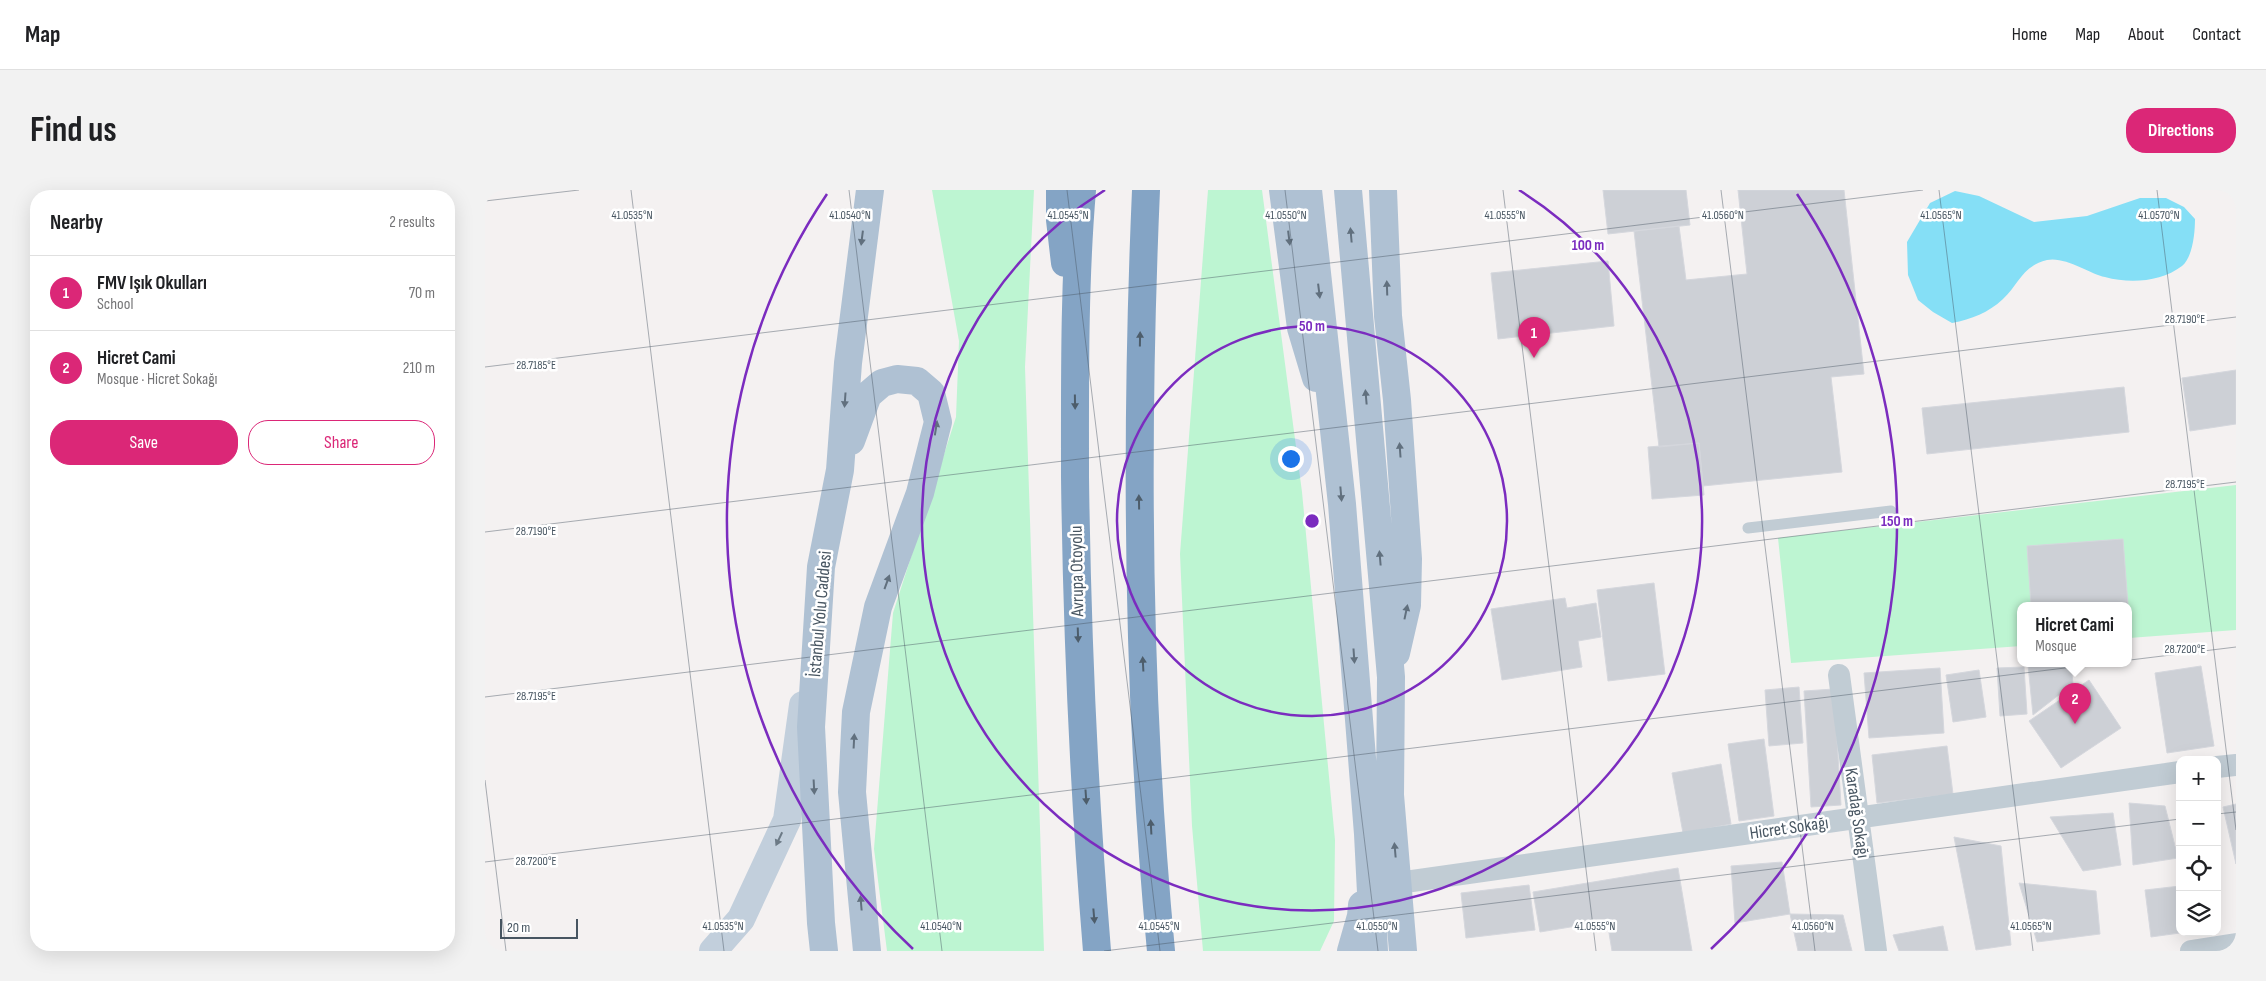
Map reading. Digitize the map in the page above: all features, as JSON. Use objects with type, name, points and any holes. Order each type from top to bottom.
[{"type":"highway","points":[[1060,190],[1060,220],[1074,354]]},
{"type":"highway","name":"Avrupa Otoyolu","points":[[1081,190],[1074,354],[1077,624],[1082,746],[1097,951]]},
{"type":"highway","points":[[1146,190],[1138,447],[1141,628],[1154,875],[1161,951]]},
{"type":"main road","name":"İstanbul Yolu Caddesi","points":[[824,951],[811,727],[821,567],[840,470],[848,363],[870,190]]},
{"type":"main road","points":[[1283,190],[1301,328],[1337,446]]},
{"type":"main road","points":[[1308,190],[1337,446],[1368,834],[1374,951]]},
{"type":"main road","points":[[1348,190],[1391,677],[1390,795],[1403,951]]},
{"type":"main road","points":[[1383,190],[1388,316],[1397,400],[1407,559],[1407,605],[1391,677]]},
{"type":"main road","points":[[840,470],[868,396],[882,382],[897,379],[917,381],[931,393],[938,422],[919,493],[878,607],[856,712],[852,792],[867,951]]},
{"type":"main road","points":[[713,951],[741,919],[787,820],[821,567]]},
{"type":"main road","points":[[1351,951],[1361,916],[1368,834]]},
{"type":"street","name":"Karadağ Sokağı","points":[[1839,675],[1876,951]]},
{"type":"street","points":[[2221,767],[2236,765]]},
{"type":"street","name":"Hicret Sokağı","points":[[1397,883],[1858,818],[2095,782],[2176,772]]},
{"type":"street","points":[[2191,951],[2236,944]]},
{"type":"lane","points":[[1748,528],[1891,511]]},
{"type":"green space","points":[[932,190],[1034,190],[1025,367],[1044,951],[887,951],[874,849],[893,613],[956,417],[959,341]]},
{"type":"green space","points":[[1208,190],[1262,190],[1302,492],[1335,840],[1334,921],[1320,951],[1203,951],[1192,826],[1180,554]]},
{"type":"green space","points":[[2236,485],[2236,630],[2132,638],[2132,602],[2017,602],[2017,646],[1791,663],[1778,538]]},
{"type":"water","points":[[1955,191],[1979,196],[2034,222],[2087,216],[2140,198],[2166,198],[2184,207],[2195,219],[2193,244],[2189,257],[2182,266],[2165,275],[2145,280],[2115,279],[2062,261],[2047,260],[2026,271],[2003,299],[1986,312],[1952,323],[1933,312],[1918,300],[1908,275],[1907,242],[1930,203]]},
{"type":"building","points":[[1603,190],[1686,190],[1690,225],[1608,234]]},
{"type":"building","points":[[1738,190],[1844,190],[1864,374],[1831,377],[1842,472],[1703,486],[1699,443],[1659,447],[1634,231],[1679,226],[1686,280],[1747,274]]},
{"type":"building","points":[[1608,261],[1614,326],[1498,339],[1491,273]]},
{"type":"building","points":[[2236,370],[2236,424],[2190,431],[2182,378]]},
{"type":"building","points":[[2124,387],[2129,432],[1927,454],[1922,408]]},
{"type":"building","points":[[1699,443],[1704,495],[1652,499],[1648,447]]},
{"type":"building","points":[[2123,539],[2128,602],[2031,602],[2027,546]]},
{"type":"building","points":[[1654,583],[1665,674],[1608,681],[1597,590]]},
{"type":"building","points":[[1565,598],[1567,608],[1596,603],[1601,637],[1578,641],[1582,667],[1502,680],[1491,609]]},
{"type":"building","points":[[2201,666],[2214,746],[2167,753],[2155,673]]},
{"type":"building","points":[[2024,667],[2027,714],[2000,716],[1997,668]]},
{"type":"building","points":[[2028,667],[2071,667],[2073,684],[2033,715]]},
{"type":"building","points":[[1940,668],[1944,733],[1869,738],[1864,673]]},
{"type":"building","points":[[1979,670],[1986,717],[1953,722],[1946,675]]},
{"type":"building","points":[[2089,680],[2121,728],[2061,768],[2029,721]]},
{"type":"building","points":[[1799,687],[1803,743],[1769,746],[1765,690]]},
{"type":"building","points":[[1834,689],[1841,805],[1811,807],[1804,691]]},
{"type":"building","points":[[1764,739],[1774,816],[1739,821],[1728,744]]},
{"type":"building","points":[[1947,746],[1953,794],[1877,803],[1872,755]]},
{"type":"building","points":[[1721,764],[1731,824],[1683,833],[1672,773]]},
{"type":"building","points":[[2129,803],[2165,806],[2176,850],[2176,858],[2133,865]]},
{"type":"building","points":[[2236,804],[2236,864],[2223,807]]},
{"type":"building","points":[[2113,813],[2121,865],[2083,871],[2050,817]]},
{"type":"building","points":[[1954,837],[2001,846],[2011,945],[1976,950]]},
{"type":"building","points":[[1782,862],[1790,914],[1735,923],[1731,866]]},
{"type":"building","points":[[1678,868],[1692,951],[1612,951],[1607,921],[1540,932],[1533,892]]},
{"type":"building","points":[[2019,883],[2096,891],[2100,934],[2037,942]]},
{"type":"building","points":[[1529,885],[1535,930],[1466,938],[1461,893]]},
{"type":"building","points":[[2176,886],[2176,934],[2151,937],[2145,890]]},
{"type":"building","points":[[1790,914],[1843,915],[1852,951],[1798,951]]},
{"type":"building","points":[[1943,926],[1948,951],[1899,951],[1893,935]]},
{"type":"place","name":"FMV Işık Okulları","points":[[1534,358]]},
{"type":"place","name":"Hicret Cami","points":[[2075,724]]}]
